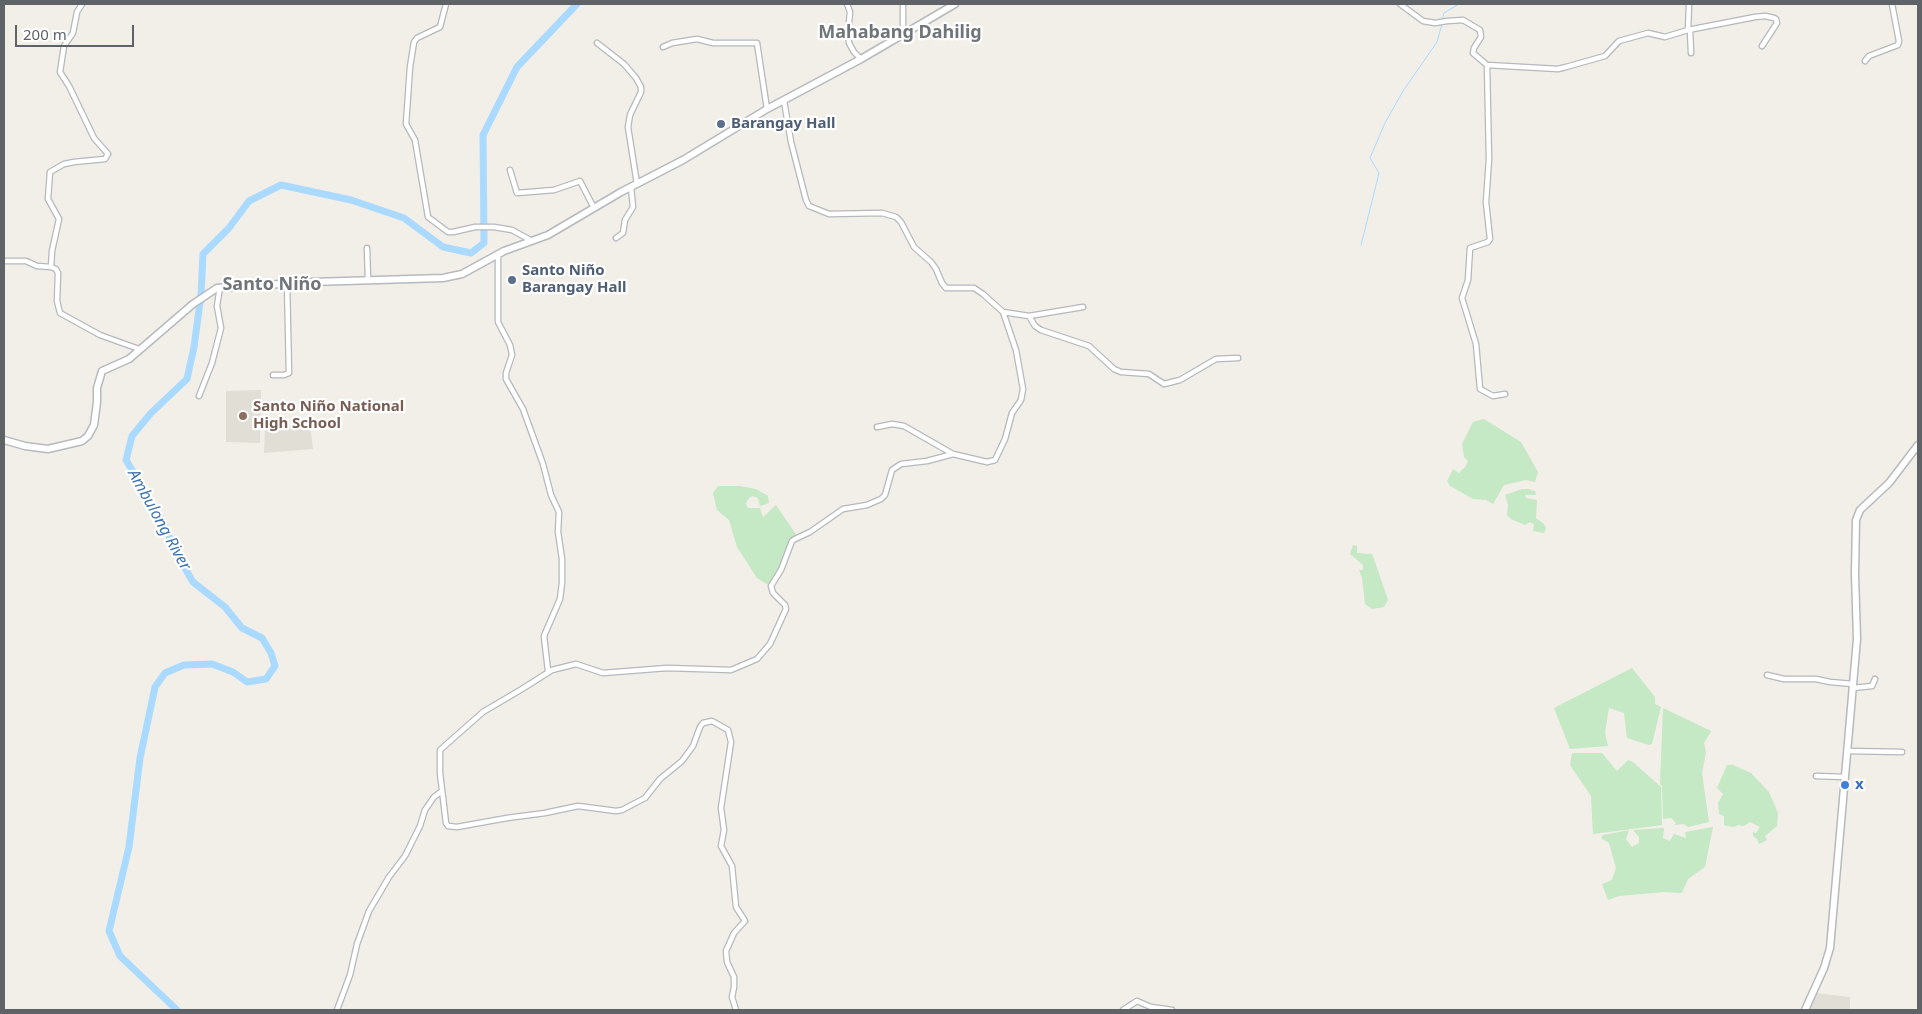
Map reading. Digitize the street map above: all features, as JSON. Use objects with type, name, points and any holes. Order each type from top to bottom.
[{"type":"street","points":[[51,267],[52,251],[59,219],[48,199],[50,172],[69,163],[105,159],[108,154],[94,138],[70,86],[60,72],[64,46],[73,34],[77,12],[82,4]]},
{"type":"street","points":[[446,4],[440,27],[417,38],[411,49],[406,124],[415,140],[428,217],[448,232],[475,227],[489,227],[512,230],[532,241]]},
{"type":"street","points":[[847,4],[850,12],[848,26],[849,43],[861,59]]},
{"type":"street","points":[[903,4],[903,34]]},
{"type":"street","points":[[4,440],[25,446],[48,449],[82,441],[88,436],[94,424],[97,388],[102,371],[129,359],[193,304],[218,287],[443,278],[474,269],[498,254],[548,235],[683,160],[767,109],[861,59],[954,4]]},
{"type":"street","points":[[1400,4],[1423,21],[1435,23],[1463,20],[1480,30],[1481,37],[1473,53],[1487,65],[1558,69],[1605,56],[1619,41],[1651,33],[1665,37],[1689,30],[1765,16],[1776,19],[1777,23],[1762,46]]},
{"type":"street","points":[[1689,4],[1691,53]]},
{"type":"street","points":[[1865,61],[1869,56],[1898,45],[1892,4]]},
{"type":"street","points":[[663,47],[672,43],[696,39],[713,43],[756,43],[767,109]]},
{"type":"street","points":[[596,43],[624,64],[641,87],[641,92],[630,115],[628,127],[634,186],[633,207],[626,220],[624,233],[616,238]]},
{"type":"street","points":[[1487,65],[1489,159],[1486,202],[1490,239],[1488,242],[1470,248],[1468,280],[1462,298],[1476,344],[1480,389],[1493,396],[1505,394]]},
{"type":"street","points":[[784,101],[791,142],[809,206],[829,214],[882,213],[896,217],[901,222],[914,247],[936,269],[946,288],[974,288],[984,294],[1003,312],[1016,350],[1023,389],[1021,400],[1012,412],[1005,439],[996,460],[987,462],[953,454],[904,426],[892,424],[877,428]]},
{"type":"street","points":[[510,170],[516,193],[554,190],[580,181],[594,208]]},
{"type":"street","points":[[367,248],[368,280]]},
{"type":"street","points":[[498,254],[498,322],[510,345],[512,355],[506,379],[523,410],[543,464],[551,495],[559,512],[558,532],[562,559],[562,583],[560,599],[544,636],[548,672]]},
{"type":"street","points":[[4,261],[26,261],[37,266],[51,267],[58,273],[56,300],[60,313],[100,336],[139,349]]},
{"type":"street","points":[[273,376],[289,373],[287,283]]},
{"type":"street","points":[[199,396],[212,363],[221,328],[217,306],[218,287]]},
{"type":"street","points":[[1003,312],[1029,316],[1083,307]]},
{"type":"street","points":[[1029,316],[1035,326],[1041,330],[1090,346],[1114,369],[1121,372],[1149,374],[1164,384],[1180,380],[1216,359],[1238,358]]},
{"type":"street","points":[[1805,1010],[1824,968],[1830,948],[1857,639],[1856,520],[1860,510],[1889,483],[1918,445]]},
{"type":"street","points":[[736,1010],[732,997],[735,980],[726,958],[726,952],[732,936],[745,921],[736,908],[732,866],[721,846],[724,830],[721,808],[731,742],[728,730],[712,721],[703,723],[693,746],[682,761],[660,779],[645,798],[622,810],[616,811],[578,806],[453,827],[446,823],[439,754],[444,746],[482,712],[548,672],[576,664],[603,673],[667,668],[731,670],[757,659],[770,644],[786,609],[785,605],[773,593],[771,586],[781,570],[792,542],[843,509],[867,505],[881,499],[885,495],[892,470],[896,466],[953,454]]},
{"type":"street","points":[[1767,675],[1784,679],[1816,679],[1853,686],[1872,686],[1875,679]]},
{"type":"street","points":[[1847,751],[1902,752]]},
{"type":"street","points":[[1816,776],[1845,777]]},
{"type":"street","points":[[336,1010],[350,975],[355,952],[369,911],[390,877],[406,856],[425,810],[434,797],[442,791]]},
{"type":"street","points":[[1123,1010],[1137,1001],[1172,1010]]},
{"type":"shaded area","name":"Santo Niño National High School","points":[[261,390],[260,443],[226,442],[226,391]]},
{"type":"shaded area","points":[[310,425],[313,449],[264,453],[265,427]]},
{"type":"shaded area","points":[[1814,993],[1850,997],[1850,1010],[1805,1010]]},
{"type":"green space","points":[[1484,419],[1521,442],[1538,472],[1535,482],[1526,480],[1504,485],[1493,504],[1486,500],[1473,499],[1450,486],[1447,481],[1453,469],[1459,473],[1466,466],[1468,461],[1464,457],[1462,444],[1473,422]]},
{"type":"green space","points":[[718,486],[740,486],[756,489],[768,496],[769,503],[760,506],[758,498],[752,496],[746,504],[748,508],[760,508],[763,517],[776,505],[797,536],[770,586],[757,578],[737,547],[729,520],[717,510],[713,493]]},
{"type":"green space","points":[[1522,489],[1535,491],[1536,495],[1525,495],[1526,498],[1537,500],[1536,518],[1544,524],[1546,528],[1544,533],[1533,531],[1534,524],[1530,522],[1525,525],[1511,519],[1507,515],[1508,505],[1505,495]]},
{"type":"green space","points":[[1353,545],[1357,546],[1357,553],[1372,554],[1373,556],[1388,600],[1384,607],[1372,609],[1365,604],[1362,578],[1359,570],[1363,570],[1363,565],[1350,554]]},
{"type":"green space","points":[[1632,668],[1655,697],[1655,704],[1661,707],[1652,744],[1649,745],[1627,738],[1624,713],[1609,708],[1605,732],[1608,746],[1570,749],[1554,708]]},
{"type":"green space","points":[[1663,708],[1711,731],[1704,743],[1706,752],[1702,773],[1709,822],[1688,827],[1684,824],[1674,825],[1676,823],[1671,818],[1663,819],[1662,786],[1660,784]]},
{"type":"green space","points":[[1572,753],[1602,753],[1617,771],[1628,760],[1633,762],[1661,787],[1662,825],[1593,834],[1591,796],[1570,765]]},
{"type":"green space","points":[[1727,765],[1733,765],[1751,773],[1769,792],[1778,813],[1777,826],[1765,836],[1767,840],[1759,844],[1753,836],[1753,832],[1756,833],[1760,827],[1750,822],[1744,826],[1727,826],[1724,825],[1724,816],[1719,814],[1718,803],[1723,794],[1717,788]]},
{"type":"green space","points":[[1713,827],[1705,867],[1688,879],[1682,893],[1664,892],[1619,896],[1608,900],[1602,884],[1612,880],[1616,868],[1609,843],[1601,838],[1603,835],[1629,830],[1626,839],[1632,847],[1639,843],[1639,837],[1633,830],[1664,828],[1663,838],[1670,841],[1674,834],[1686,838],[1685,832]]},
{"type":"waterway","name":"Ambulong River","points":[[177,1010],[120,956],[109,931],[129,847],[140,758],[155,687],[165,673],[184,665],[212,664],[233,672],[247,682],[266,679],[275,666],[271,653],[262,638],[242,628],[225,607],[193,582],[174,549],[164,523],[126,460],[132,436],[151,413],[187,379],[194,347],[201,295],[203,254],[229,228],[249,201],[281,185],[351,200],[404,218],[443,247],[471,253],[484,243],[483,135],[517,67],[577,4]]},
{"type":"waterway","points":[[1442,20],[1444,13],[1459,4]]},
{"type":"waterway","points":[[1361,245],[1379,173],[1370,158],[1385,123],[1403,91],[1437,42],[1442,24]]},
{"type":"place","name":"Barangay Hall","points":[[721,124]]},
{"type":"place","name":"Santo Niño Barangay Hall","points":[[512,280]]},
{"type":"place","name":"Santo Niño National High School","points":[[243,416]]},
{"type":"place","name":"x","points":[[1845,785]]},
{"type":"district","name":"Mahabang Dahilig","points":[[900,33]]},
{"type":"district","name":"Santo Niño","points":[[272,285]]}]
